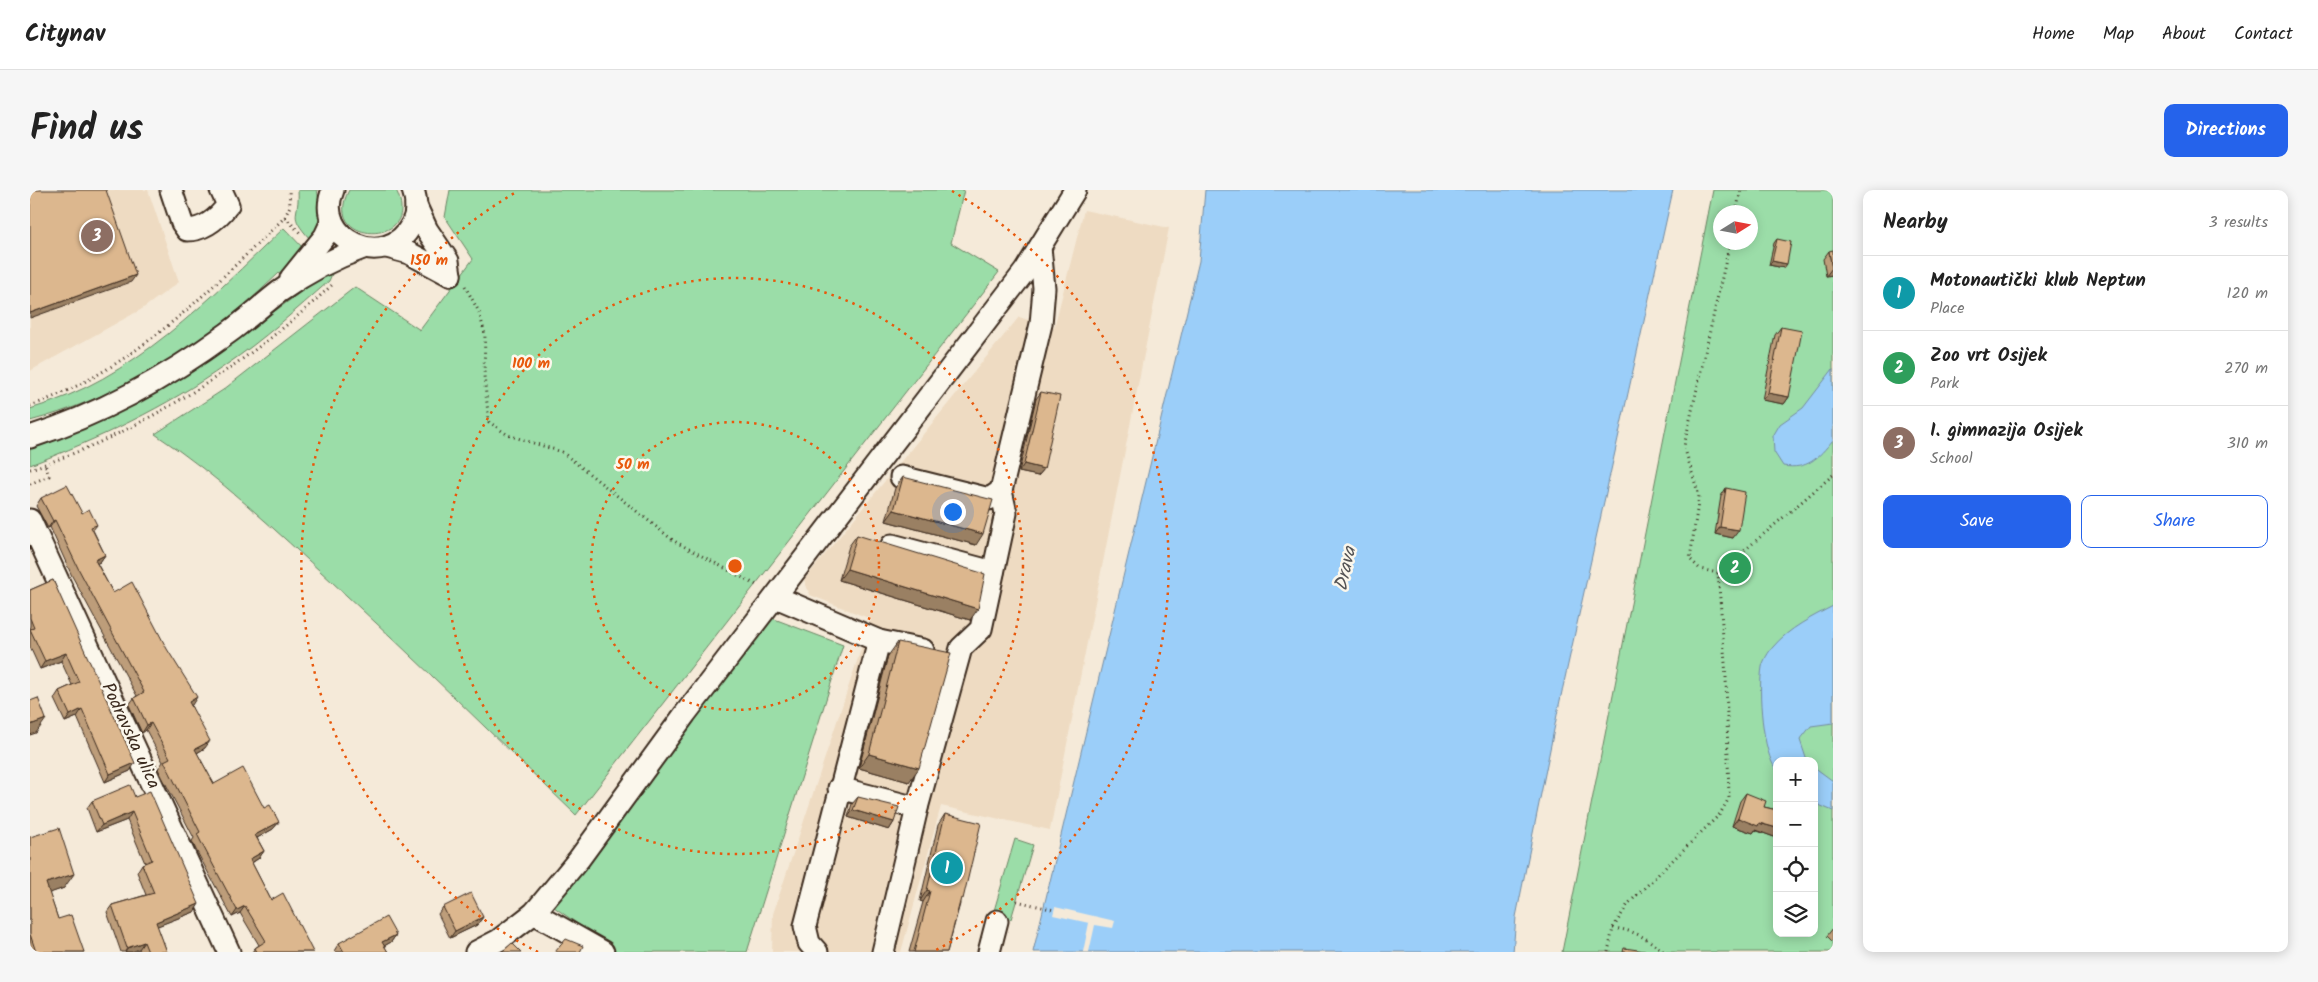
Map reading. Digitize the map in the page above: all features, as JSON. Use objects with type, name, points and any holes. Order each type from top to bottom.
[{"type":"street","points":[[171,190],[182,223],[187,230],[197,230],[221,215],[228,205],[220,190]]},
{"type":"street","points":[[387,247],[399,240],[408,231],[414,219],[416,197]]},
{"type":"street","points":[[416,197],[427,230],[448,261],[450,275]]},
{"type":"street","points":[[476,952],[499,940],[534,913],[579,859],[685,714],[1020,279],[1071,197]]},
{"type":"street","points":[[331,200],[339,233],[350,242],[363,248]]},
{"type":"street","points":[[280,292],[315,250],[331,200]]},
{"type":"street","points":[[30,437],[69,423],[120,399],[171,371],[228,333],[280,292],[344,254],[363,248],[387,247],[409,253],[450,275]]},
{"type":"street","points":[[883,952],[917,808],[961,648],[981,629],[1006,513],[1001,490],[1041,324],[1044,288],[1040,247]]},
{"type":"street","points":[[901,476],[990,499],[1001,490]]},
{"type":"street","name":"Podravska ulica","points":[[30,520],[229,952]]},
{"type":"street","points":[[892,545],[993,572]]},
{"type":"street","points":[[776,596],[879,641],[958,658]]},
{"type":"street","points":[[817,952],[808,943],[805,926],[839,788],[879,641]]},
{"type":"street","points":[[839,788],[917,808]]},
{"type":"street","points":[[534,913],[603,952]]},
{"type":"street","points":[[989,952],[997,921]]},
{"type":"path","points":[[30,406],[73,388],[114,366],[168,325],[285,217],[290,206],[289,190]]},
{"type":"path","points":[[1738,205],[1741,190]]},
{"type":"path","points":[[1718,573],[1700,569],[1690,559],[1699,496],[1684,446],[1728,250]]},
{"type":"path","points":[[450,275],[464,286],[479,312],[485,334],[484,376],[489,422],[508,435],[562,452],[674,541],[776,596]]},
{"type":"path","points":[[30,484],[49,476],[45,464]]},
{"type":"path","points":[[1718,573],[1833,475]]},
{"type":"path","points":[[1608,952],[1613,928],[1628,904],[1720,814],[1729,798],[1726,676],[1718,573]]},
{"type":"path","points":[[1017,901],[1054,910]]},
{"type":"path","points":[[1613,928],[1628,930],[1650,940],[1664,952]]},
{"type":"shaded area","points":[[30,190],[148,190],[179,282],[142,309],[30,371]]},
{"type":"shaded area","points":[[1084,210],[1169,228],[1050,830],[941,806],[901,952],[772,952],[773,914],[871,619],[810,595],[804,580],[1019,317],[1054,328]]},
{"type":"green space","points":[[298,190],[317,190],[320,216],[317,227],[310,239],[303,231],[296,215]]},
{"type":"green space","points":[[349,190],[396,190],[401,209],[397,222],[386,230],[372,233],[358,230],[348,222],[344,208]]},
{"type":"green space","points":[[450,190],[964,190],[951,243],[999,272],[576,815],[394,640],[268,524],[225,486],[155,434],[223,390],[355,287],[420,330],[473,259],[445,217]]},
{"type":"green space","points":[[1713,190],[1833,190],[1833,952],[1562,952]]},
{"type":"green space","points":[[284,228],[304,249],[251,299],[219,325],[169,360],[115,389],[87,402],[30,421],[30,409],[67,396],[103,378],[136,358],[168,334],[198,309]]},
{"type":"green space","points":[[327,273],[332,274],[329,281],[292,314],[226,365],[180,395],[107,433],[30,465],[30,449],[63,436],[209,359]]},
{"type":"green space","points":[[769,617],[843,645],[747,952],[617,952],[554,907]]},
{"type":"green space","points":[[1015,839],[1033,845],[1011,919],[993,914]]},
{"type":"water","name":"Drava","points":[[1205,190],[1673,190],[1559,705],[1516,917],[1513,952],[1033,952],[1199,261]]},
{"type":"water","points":[[1833,369],[1833,440],[1812,461],[1799,466],[1783,466],[1774,452],[1773,436],[1780,424],[1803,408]]},
{"type":"water","points":[[1833,606],[1833,723],[1811,726],[1800,740],[1806,757],[1773,757],[1773,764],[1762,721],[1761,678],[1763,665],[1766,656],[1779,640],[1801,624]]},
{"type":"water","points":[[1818,770],[1833,781],[1833,811],[1818,805]]},
{"type":"pier","points":[[1055,907],[1115,921],[1113,928],[1095,925],[1089,952],[1083,952],[1089,923],[1053,915]]},
{"type":"building","points":[[30,190],[106,190],[136,275],[30,313]]},
{"type":"building","points":[[1777,239],[1791,242],[1787,264],[1772,261]]},
{"type":"building","points":[[1833,250],[1833,268],[1832,268],[1829,251]]},
{"type":"building","points":[[1781,327],[1802,331],[1789,397],[1768,393]]},
{"type":"building","points":[[1041,392],[1060,396],[1044,469],[1024,464]]},
{"type":"building","points":[[903,477],[993,500],[983,534],[894,510]]},
{"type":"building","points":[[67,485],[82,513],[89,509],[97,525],[91,527],[105,555],[95,560],[113,593],[132,582],[167,649],[197,697],[189,702],[210,741],[195,749],[214,784],[243,768],[264,808],[270,805],[279,822],[255,835],[264,851],[250,859],[271,900],[283,893],[313,952],[257,952],[255,948],[266,941],[245,906],[237,910],[201,842],[197,834],[200,832],[164,761],[170,758],[151,723],[147,725],[134,698],[144,692],[78,568],[55,520],[53,521],[41,498]]},
{"type":"building","points":[[1726,488],[1745,492],[1739,530],[1720,527]]},
{"type":"building","points":[[857,535],[985,574],[978,609],[847,569]]},
{"type":"building","points":[[53,580],[135,763],[110,774],[82,709],[70,715],[59,691],[79,682],[66,653],[45,661],[30,629],[34,628],[30,618],[30,590]]},
{"type":"building","points":[[898,642],[951,653],[919,768],[869,754]]},
{"type":"building","points":[[38,698],[46,719],[30,725],[30,701]]},
{"type":"building","points":[[130,785],[135,797],[150,791],[199,904],[156,922],[167,952],[148,952],[144,942],[127,948],[112,905],[154,893],[142,864],[152,860],[132,812],[102,825],[92,801]]},
{"type":"building","points":[[1746,793],[1766,801],[1764,807],[1773,809],[1773,827],[1759,823],[1758,826],[1738,818]]},
{"type":"building","points":[[858,797],[899,807],[894,822],[853,810]]},
{"type":"building","points":[[945,814],[981,823],[963,899],[961,898],[947,952],[914,952],[930,891],[927,890]]},
{"type":"building","points":[[59,828],[74,874],[46,883],[58,919],[71,915],[84,952],[36,952],[30,934],[30,837]]},
{"type":"building","points":[[471,893],[483,917],[455,931],[443,907]]},
{"type":"building","points":[[386,917],[396,935],[382,942],[388,952],[344,952],[339,943]]},
{"type":"building","points":[[566,939],[583,946],[580,952],[555,952]]},
{"type":"building","points":[[512,943],[521,952],[502,952]]},
{"type":"building","points":[[1624,948],[1652,952],[1623,952]]},
{"type":"place","name":"I. gimnazija Osijek","points":[[97,236]]},
{"type":"place","name":"Zoo vrt Osijek","points":[[1735,568]]},
{"type":"place","name":"Motonautički klub Neptun","points":[[947,868]]}]
